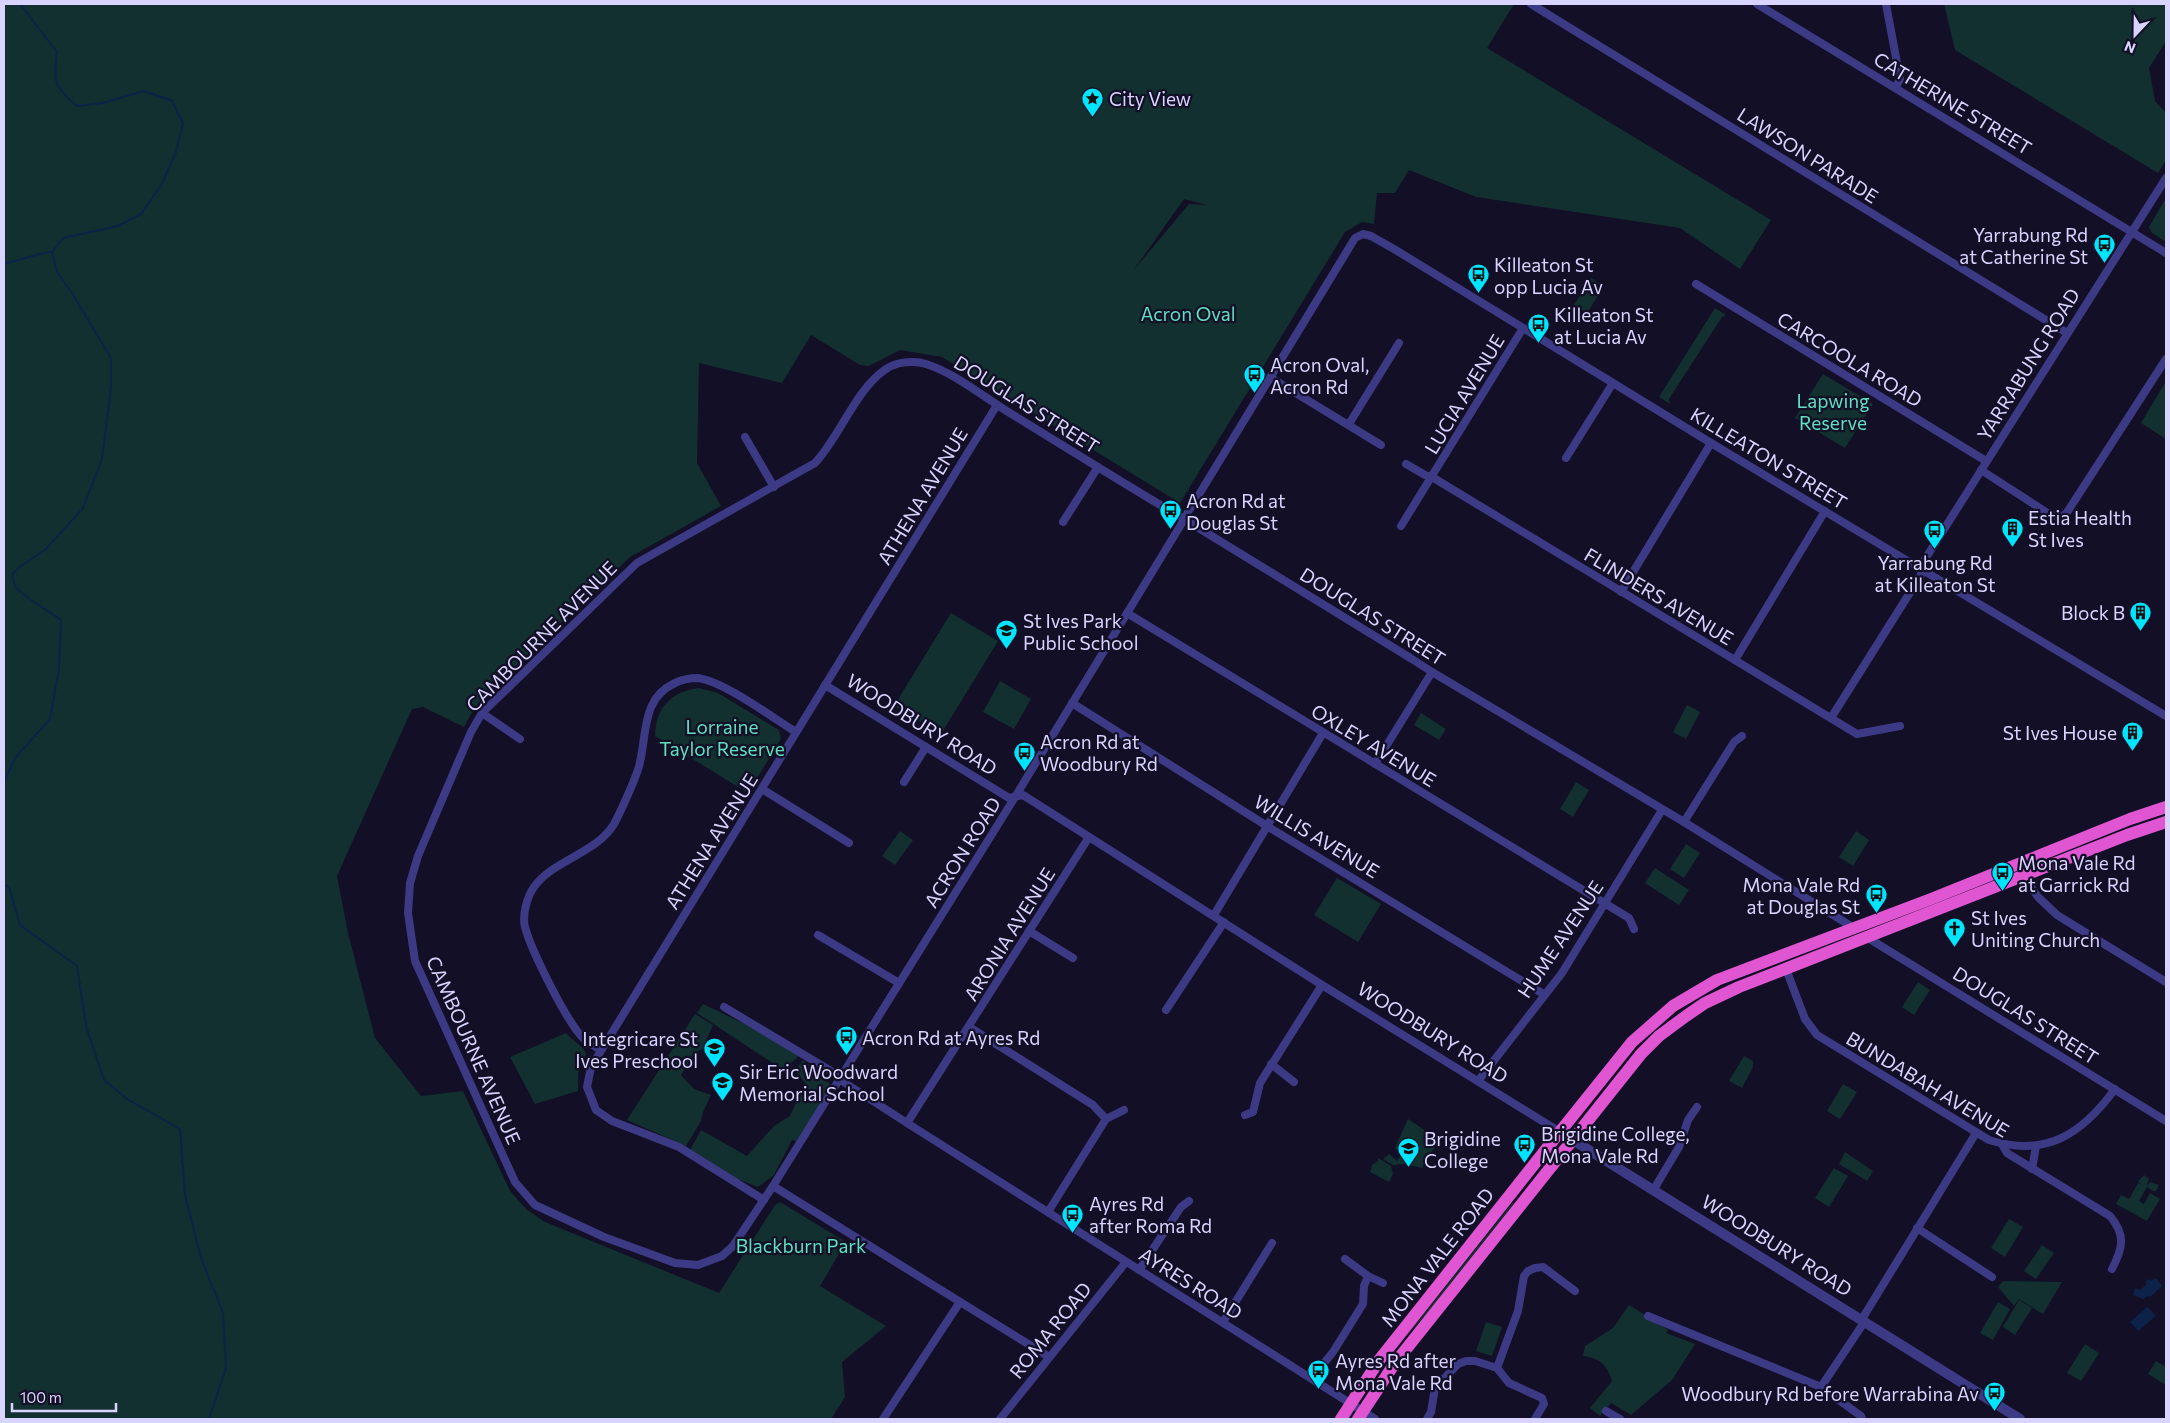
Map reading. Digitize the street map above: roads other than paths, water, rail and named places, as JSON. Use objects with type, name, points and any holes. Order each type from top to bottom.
[{"type":"highway","name":"MONA VALE ROAD","points":[[1341,1419],[1392,1343],[1632,1042],[1673,1006],[1717,980],[2017,865],[2130,819],[2166,807]]},
{"type":"highway","name":"MONA VALE ROAD","points":[[1360,1415],[1395,1363],[1572,1139],[1638,1058],[1659,1036],[1705,1003],[2166,822]]},
{"type":"street","name":"LAWSON PARADE","points":[[1531,4],[2067,333]]},
{"type":"street","name":"CATHERINE STREET","points":[[1757,4],[2166,253]]},
{"type":"street","points":[[1886,4],[1900,79],[1896,87]]},
{"type":"street","name":"YARRABUNG ROAD","points":[[1831,718],[1920,575],[1922,564],[2166,178]]},
{"type":"street","name":"KILLEATON STREET","points":[[1355,238],[1363,234],[1371,236],[2166,716]]},
{"type":"street","name":"ACRON ROAD","points":[[764,1200],[1015,797],[1355,238]]},
{"type":"street","name":"CARCOOLA ROAD","points":[[1696,284],[1986,461]]},
{"type":"street","name":"LUCIA AVENUE","points":[[1401,526],[1523,328]]},
{"type":"street","points":[[1349,424],[1399,343]]},
{"type":"street","points":[[1981,470],[2049,514],[2058,517],[2066,514],[2166,359]]},
{"type":"street","name":"DOUGLAS STREET","points":[[872,381],[887,368],[905,362],[925,363],[944,372],[1432,672],[1684,822],[1854,928]]},
{"type":"street","points":[[1271,378],[1382,445]]},
{"type":"street","name":"CAMBOURNE AVENUE","points":[[764,1200],[733,1246],[722,1256],[698,1265],[675,1263],[604,1237],[535,1205],[515,1182],[415,962],[408,913],[410,883],[418,856],[471,732],[482,712],[637,563],[815,463],[828,449],[872,381]]},
{"type":"street","points":[[1566,458],[1613,383]]},
{"type":"street","name":"ATHENA AVENUE","points":[[764,1200],[679,1147],[612,1121],[596,1110],[587,1087],[591,1067],[997,405]]},
{"type":"street","points":[[745,437],[774,486]]},
{"type":"street","points":[[1621,592],[1711,443]]},
{"type":"street","name":"FLINDERS AVENUE","points":[[1406,464],[1424,475],[1432,476],[1858,734],[1900,726]]},
{"type":"street","points":[[1063,522],[1098,467]]},
{"type":"street","points":[[1735,660],[1824,511]]},
{"type":"street","name":"OXLEY AVENUE","points":[[1127,613],[1605,903],[1628,918],[1634,929]]},
{"type":"street","points":[[1375,764],[1432,672]]},
{"type":"street","points":[[601,1050],[585,1039],[570,1022],[535,955],[524,925],[526,904],[534,887],[550,871],[577,855],[603,836],[613,825],[640,763],[645,722],[651,704],[662,690],[676,682],[697,678],[721,686],[796,732]]},
{"type":"street","name":"WOODBURY ROAD","points":[[825,685],[1008,797],[1023,795],[1322,985],[1654,1189],[2020,1419]]},
{"type":"street","name":"WILLIS AVENUE","points":[[1072,704],[1267,826],[1545,995]]},
{"type":"street","points":[[482,712],[520,739]]},
{"type":"street","points":[[1214,915],[1323,733]]},
{"type":"street","points":[[1684,822],[1734,742],[1742,736]]},
{"type":"street","points":[[904,782],[926,747]]},
{"type":"street","points":[[762,789],[849,843]]},
{"type":"street","name":"HUME AVENUE","points":[[1478,1081],[1562,973],[1662,810]]},
{"type":"street","name":"ARONIA AVENUE","points":[[908,1124],[1089,837]]},
{"type":"street","points":[[2017,865],[2038,897],[2057,915],[2165,978]]},
{"type":"street","points":[[1166,1010],[1224,922]]},
{"type":"street","points":[[1029,932],[1073,958]]},
{"type":"street","points":[[818,934],[899,983]]},
{"type":"street","name":"DOUGLAS STREET","points":[[1868,938],[2166,1121]]},
{"type":"street","name":"BUNDABAH AVENUE","points":[[1786,970],[1805,1019],[1817,1035],[1976,1133],[2002,1144],[2007,1153],[2110,1216],[2120,1228],[2120,1249],[2112,1269]]},
{"type":"street","points":[[1245,1115],[1253,1112],[1260,1083],[1322,985]]},
{"type":"street","name":"AYRES ROAD","points":[[724,1007],[1312,1378],[1350,1403],[1360,1415],[1375,1419]]},
{"type":"street","points":[[969,1027],[1092,1105],[1106,1119]]},
{"type":"street","points":[[1271,1064],[1294,1082]]},
{"type":"street","points":[[2002,1144],[2036,1146],[2072,1134],[2088,1122],[2115,1089]]},
{"type":"street","points":[[1654,1189],[1679,1146],[1688,1120],[1698,1107]]},
{"type":"street","points":[[1048,1212],[1106,1119],[1124,1110]]},
{"type":"street","points":[[1821,1387],[1864,1320],[1917,1228],[1976,1133]]},
{"type":"street","points":[[2032,1169],[2036,1146]]},
{"type":"street","points":[[773,1186],[1049,1357]]},
{"type":"street","points":[[1139,1270],[1181,1207],[1189,1201]]},
{"type":"street","points":[[1917,1228],[1992,1277]]},
{"type":"street","points":[[1223,1322],[1272,1243]]},
{"type":"street","points":[[1345,1259],[1368,1276],[1383,1283]]},
{"type":"street","name":"ROMA ROAD","points":[[1000,1419],[1126,1262]]},
{"type":"street","points":[[1497,1368],[1518,1311],[1524,1276],[1528,1271],[1543,1267],[1575,1291]]},
{"type":"street","points":[[1312,1378],[1333,1352],[1363,1304],[1364,1286],[1368,1276]]},
{"type":"street","points":[[883,1419],[960,1302]]},
{"type":"street","points":[[1648,1316],[1821,1387],[1853,1409],[1862,1419]]},
{"type":"street","points":[[1427,1419],[1431,1412],[1435,1388],[1458,1364],[1475,1361],[1497,1368],[1508,1383],[1542,1398],[1544,1404],[1535,1419]]},
{"type":"street","points":[[1606,1411],[1620,1419]]},
{"type":"water","points":[[2156,1278],[2162,1286],[2150,1297],[2148,1296],[2143,1299],[2133,1295],[2135,1288],[2140,1290],[2147,1284],[2145,1282],[2149,1279],[2151,1281]]},
{"type":"water","points":[[2147,1307],[2156,1316],[2138,1331],[2130,1322]]},
{"type":"waterway","points":[[4,782],[15,758],[50,719],[59,669],[61,620],[15,587],[12,574],[46,549],[83,508],[102,459],[111,387],[111,358],[72,293],[57,272],[52,252],[63,238],[118,226],[141,214],[162,184],[176,152],[183,123],[172,101],[144,91],[103,103],[77,106],[64,94],[57,83],[55,70],[57,52],[20,4]]},
{"type":"waterway","points":[[4,263],[52,252]]},
{"type":"waterway","points":[[4,885],[9,887],[20,925],[77,966],[86,1026],[104,1080],[127,1099],[180,1129],[185,1195],[201,1258],[223,1313],[226,1368],[209,1419]]},
{"type":"place","name":"City View","points":[[1093,117]]},
{"type":"place","name":"Yarrabung Rd at Catherine St","points":[[2104,264]]},
{"type":"place","name":"Killeaton St opp Lucia Av","points":[[1478,294]]},
{"type":"place","name":"Killeaton St at Lucia Av","points":[[1538,344]]},
{"type":"place","name":"Acron Oval, Acron Rd","points":[[1254,394]]},
{"type":"place","name":"Acron Rd at Douglas St","points":[[1170,530]]},
{"type":"place","name":"Estia Health St Ives","points":[[2012,547]]},
{"type":"place","name":"Yarrabung Rd at Killeaton St","points":[[1935,550]]},
{"type":"place","name":"Block B","points":[[2141,631]]},
{"type":"place","name":"St Ives Park Public School","points":[[1007,650]]},
{"type":"place","name":"St Ives House","points":[[2133,751]]},
{"type":"place","name":"Acron Rd at Woodbury Rd","points":[[1024,771]]},
{"type":"place","name":"Mona Vale Rd at Garrick Rd","points":[[2002,892]]},
{"type":"place","name":"Mona Vale Rd at Douglas St","points":[[1876,914]]},
{"type":"place","name":"St Ives Uniting Church","points":[[1955,947]]},
{"type":"place","name":"Acron Rd at Ayres Rd","points":[[846,1056]]},
{"type":"place","name":"Integricare St Ives Preschool","points":[[714,1068]]},
{"type":"place","name":"Sir Eric Woodward Memorial School","points":[[723,1101]]},
{"type":"place","name":"Brigidine College, Mona Vale Rd","points":[[1525,1163]]},
{"type":"place","name":"Brigidine College","points":[[1408,1168]]},
{"type":"place","name":"Ayres Rd after Roma Rd","points":[[1073,1233]]},
{"type":"place","name":"Ayres Rd after Mona Vale Rd","points":[[1319,1390]]},
{"type":"place","name":"Woodbury Rd before Warrabina Av","points":[[1995,1412]]},
{"type":"park label","name":"Acron Oval","points":[[1188,313]]},
{"type":"park label","name":"Lapwing Reserve","points":[[1833,411]]},
{"type":"park label","name":"Lorraine Taylor Reserve","points":[[722,737]]},
{"type":"park label","name":"Blackburn Park","points":[[801,1245]]}]
